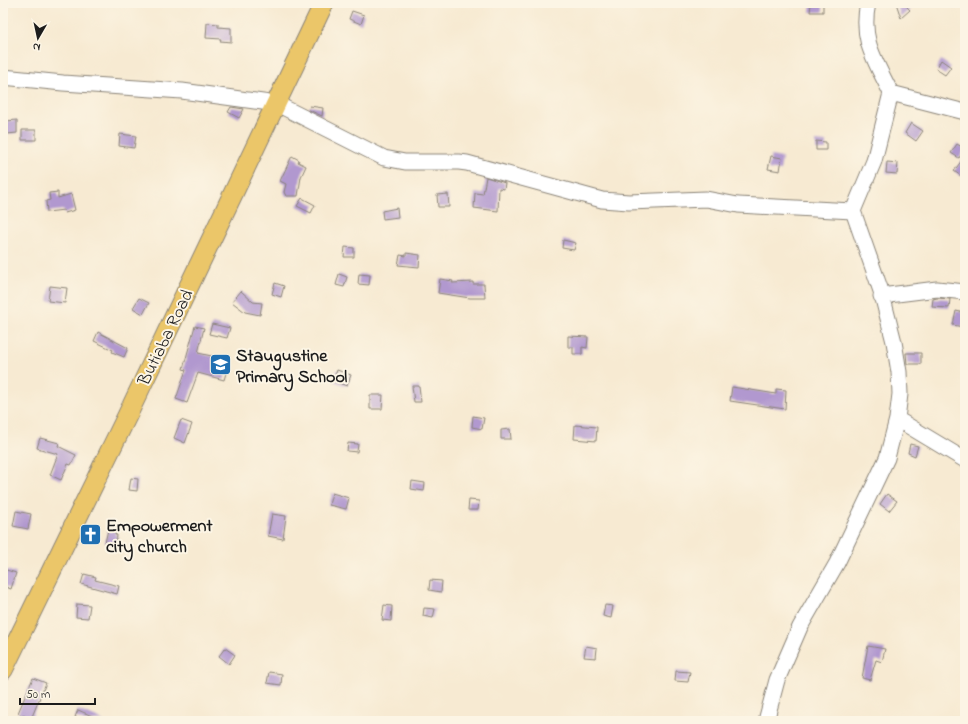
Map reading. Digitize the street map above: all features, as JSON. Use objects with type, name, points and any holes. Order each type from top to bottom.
[{"type":"main road","name":"Butiaba Road","points":[[3,670],[127,416],[324,3]]},
{"type":"street","points":[[766,721],[777,680],[800,627],[837,563],[887,458],[897,419],[900,394],[899,372],[894,342],[875,273],[853,211],[874,161],[891,93],[869,49],[865,24],[868,3]]},
{"type":"street","points":[[3,77],[63,83],[182,91],[277,104],[384,158],[405,162],[466,163],[602,200],[629,202],[706,200],[738,205],[853,211]]},
{"type":"street","points":[[891,93],[965,112]]},
{"type":"street","points":[[881,296],[937,289],[965,292]]},
{"type":"street","points":[[897,419],[965,460]]},
{"type":"building","points":[[896,3],[904,4],[910,10],[901,18]]},
{"type":"building","points":[[811,4],[823,4],[823,12],[810,12]]},
{"type":"building","points":[[352,11],[364,15],[361,24],[349,19]]},
{"type":"building","points":[[207,23],[218,24],[218,27],[231,28],[231,42],[220,41],[221,39],[206,38]]},
{"type":"building","points":[[941,60],[951,67],[945,75],[936,69]]},
{"type":"building","points":[[310,106],[323,108],[322,116],[309,110]]},
{"type":"building","points":[[231,107],[244,109],[239,118],[228,112]]},
{"type":"building","points":[[17,120],[17,133],[7,134],[6,121]]},
{"type":"building","points":[[911,123],[923,131],[916,141],[905,133]]},
{"type":"building","points":[[22,130],[36,130],[36,140],[22,140]]},
{"type":"building","points":[[120,134],[136,136],[134,148],[119,146]]},
{"type":"building","points":[[816,141],[826,142],[826,150],[816,150]]},
{"type":"building","points":[[957,144],[965,149],[959,158],[951,153]]},
{"type":"building","points":[[292,156],[299,160],[298,162],[306,166],[301,177],[298,196],[286,196],[284,192],[286,184],[280,181]]},
{"type":"building","points":[[771,156],[782,158],[780,171],[768,169]]},
{"type":"building","points":[[965,156],[965,172],[961,176],[954,171]]},
{"type":"building","points":[[887,162],[898,163],[897,174],[886,173]]},
{"type":"building","points":[[486,177],[505,183],[504,189],[499,188],[498,211],[474,208],[475,193],[483,194]]},
{"type":"building","points":[[58,192],[58,198],[71,194],[75,210],[65,213],[64,210],[47,212],[46,201],[50,200],[49,193]]},
{"type":"building","points":[[448,194],[449,207],[438,207],[437,195]]},
{"type":"building","points":[[302,198],[315,205],[311,213],[297,206]]},
{"type":"building","points":[[397,208],[398,217],[383,219],[382,211]]},
{"type":"building","points":[[563,240],[576,243],[574,250],[562,248]]},
{"type":"building","points":[[345,247],[354,248],[354,257],[344,257]]},
{"type":"building","points":[[406,253],[420,255],[419,267],[398,265],[400,255],[406,256]]},
{"type":"building","points":[[339,274],[347,277],[344,287],[336,285]]},
{"type":"building","points":[[359,274],[370,275],[369,285],[358,284]]},
{"type":"building","points":[[440,279],[453,281],[452,283],[473,282],[473,284],[484,284],[485,298],[470,298],[438,293]]},
{"type":"building","points":[[275,283],[284,286],[281,297],[272,294]]},
{"type":"building","points":[[50,286],[67,288],[65,303],[48,301]]},
{"type":"building","points":[[241,291],[253,302],[262,303],[260,315],[245,312],[232,302]]},
{"type":"building","points":[[139,298],[149,303],[143,314],[133,308]]},
{"type":"building","points":[[933,299],[950,299],[949,308],[932,307]]},
{"type":"building","points":[[956,311],[965,313],[963,327],[953,325]]},
{"type":"building","points":[[212,324],[230,328],[227,338],[209,334]]},
{"type":"building","points":[[195,326],[204,328],[198,353],[216,357],[214,370],[226,373],[224,380],[198,373],[187,403],[176,399],[186,370],[183,369]]},
{"type":"building","points":[[98,332],[128,348],[124,357],[112,352],[113,350],[94,341]]},
{"type":"building","points":[[568,336],[588,337],[587,348],[582,347],[582,354],[573,354],[573,347],[568,347]]},
{"type":"building","points":[[906,353],[921,353],[921,364],[907,364]]},
{"type":"building","points":[[337,370],[351,375],[347,386],[333,381]]},
{"type":"building","points":[[412,386],[419,386],[421,402],[414,402]]},
{"type":"building","points":[[732,387],[776,394],[776,389],[786,390],[785,409],[730,401]]},
{"type":"building","points":[[370,395],[383,395],[382,409],[370,409]]},
{"type":"building","points":[[473,416],[484,418],[482,429],[472,427]]},
{"type":"building","points":[[181,420],[192,424],[185,443],[174,438]]},
{"type":"building","points":[[575,425],[597,427],[596,441],[574,439]]},
{"type":"building","points":[[510,429],[511,439],[501,439],[501,430]]},
{"type":"building","points":[[40,438],[59,443],[58,446],[76,455],[71,465],[68,464],[61,480],[50,475],[58,454],[37,448]]},
{"type":"building","points":[[348,443],[358,444],[357,452],[347,451]]},
{"type":"building","points":[[910,444],[918,446],[915,456],[908,453]]},
{"type":"building","points":[[131,478],[138,479],[137,491],[129,490]]},
{"type":"building","points":[[412,481],[425,483],[424,491],[411,489]]},
{"type":"building","points":[[332,493],[349,498],[346,509],[329,505]]},
{"type":"building","points":[[887,494],[897,501],[889,511],[880,504]]},
{"type":"building","points":[[469,500],[479,501],[478,510],[468,510]]},
{"type":"building","points":[[16,511],[31,514],[28,529],[13,526]]},
{"type":"building","points":[[272,514],[286,516],[283,539],[268,536]]},
{"type":"building","points":[[109,525],[117,527],[115,535],[117,535],[116,545],[105,543]]},
{"type":"building","points":[[3,569],[16,573],[11,589],[3,586]]},
{"type":"building","points":[[84,574],[96,577],[95,580],[119,586],[117,594],[81,584]]},
{"type":"building","points":[[430,580],[442,581],[441,592],[429,590]]},
{"type":"building","points":[[77,604],[90,605],[88,618],[76,617]]},
{"type":"building","points":[[384,605],[392,606],[391,621],[382,620]]},
{"type":"building","points":[[605,605],[613,606],[611,618],[603,616]]},
{"type":"building","points":[[424,608],[435,609],[433,618],[423,616]]},
{"type":"building","points":[[586,646],[597,648],[596,658],[584,657]]},
{"type":"building","points":[[868,646],[885,649],[882,662],[876,660],[870,680],[862,678]]},
{"type":"building","points":[[225,648],[235,655],[229,664],[219,656]]},
{"type":"building","points":[[676,671],[690,672],[688,682],[675,681]]},
{"type":"building","points":[[269,672],[282,674],[281,685],[267,683]]},
{"type":"building","points":[[33,678],[46,683],[31,719],[18,713]]},
{"type":"building","points":[[78,710],[104,721],[84,721],[75,717]]},
{"type":"place","name":"Staugustine Primary School","points":[[221,365]]},
{"type":"place","name":"Empowerment city church","points":[[90,535]]}]
